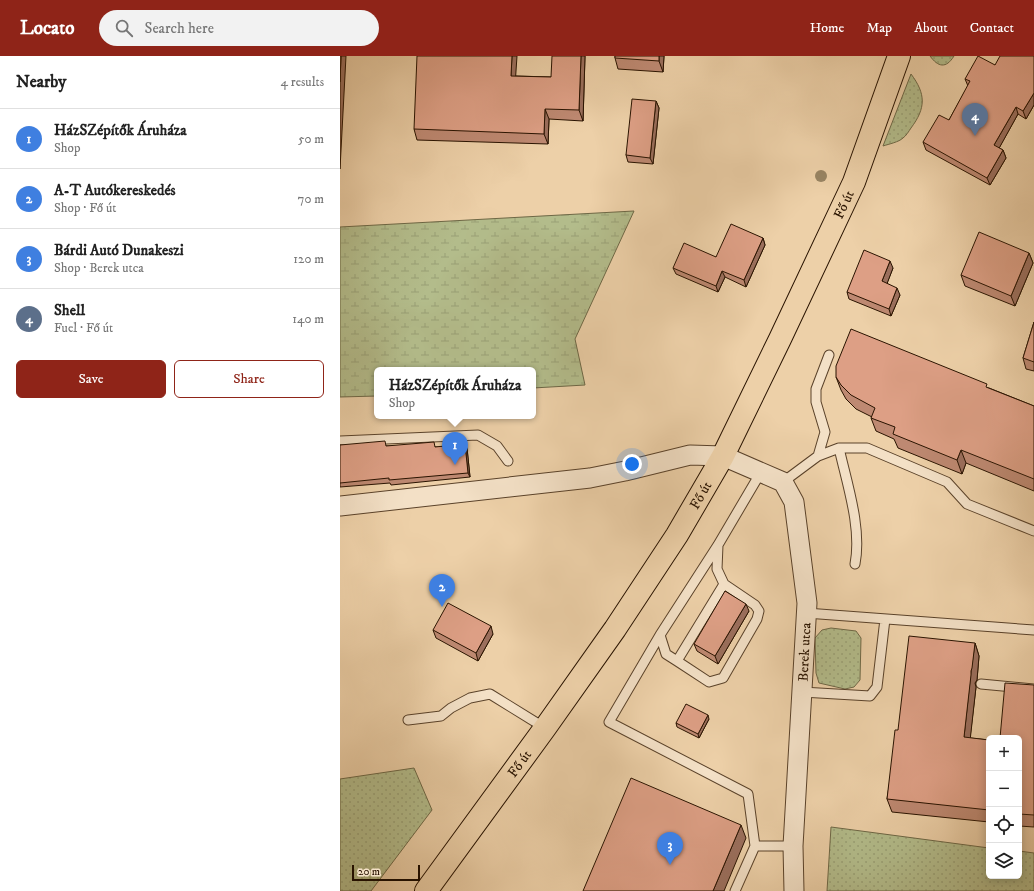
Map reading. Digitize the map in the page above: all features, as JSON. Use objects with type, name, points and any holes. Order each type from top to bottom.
[{"type":"main road","name":"Fő út","points":[[426,891],[615,629],[673,542],[723,456],[854,182],[899,56]]},
{"type":"street","points":[[340,506],[590,478],[690,455],[723,456],[783,482]]},
{"type":"street","name":"Berek utca","points":[[783,482],[794,502],[807,603],[793,846],[794,891]]},
{"type":"lane","points":[[818,456],[825,432],[816,402],[816,389],[829,355]]},
{"type":"lane","points":[[340,441],[478,435],[497,446],[508,461]]},
{"type":"lane","points":[[839,448],[854,514],[857,550],[855,564]]},
{"type":"lane","points":[[783,482],[818,456],[839,448],[867,448],[946,482],[967,504],[1034,531]]},
{"type":"lane","points":[[735,891],[755,846],[748,794],[609,722],[660,635],[718,545],[761,472]]},
{"type":"lane","points":[[660,635],[666,654],[709,682],[723,678],[758,619],[759,611],[755,605],[724,584],[717,569],[718,545]]},
{"type":"lane","points":[[677,660],[724,584]]},
{"type":"lane","points":[[806,613],[1034,630]]},
{"type":"lane","points":[[802,692],[870,696],[877,687],[884,619]]},
{"type":"lane","points":[[981,684],[1034,689]]},
{"type":"lane","points":[[408,720],[440,716],[451,708],[470,698],[490,694],[545,728]]},
{"type":"lane","points":[[755,846],[793,846]]},
{"type":"green space","points":[[930,56],[954,56],[948,63],[942,65],[933,60]]},
{"type":"green space","points":[[911,74],[922,95],[922,107],[916,121],[904,137],[896,142],[883,146]]},
{"type":"green space","points":[[634,211],[575,339],[585,385],[536,388],[536,367],[374,367],[374,396],[340,397],[340,227]]},
{"type":"green space","points":[[831,628],[856,631],[861,638],[860,680],[854,687],[845,689],[819,683],[816,673],[815,638],[822,630]]},
{"type":"green space","points":[[414,768],[432,810],[371,891],[340,891],[340,779]]},
{"type":"green space","points":[[831,827],[986,848],[986,879],[1022,879],[1022,851],[1034,853],[1034,891],[827,891]]},
{"type":"building","points":[[340,56],[341,56],[340,82]]},
{"type":"building","points":[[417,56],[512,56],[511,76],[551,77],[552,56],[581,56],[579,110],[545,109],[544,134],[414,129]]},
{"type":"building","points":[[615,56],[659,56],[659,61],[615,58]]},
{"type":"building","points":[[978,56],[995,65],[1000,56],[1034,56],[1034,93],[1023,111],[1016,107],[994,145],[1003,150],[987,178],[923,142],[939,115],[949,120],[970,81],[965,79]]},
{"type":"building","points":[[632,99],[656,101],[650,158],[626,155]]},
{"type":"building","points":[[731,224],[763,238],[744,280],[722,271],[716,286],[673,268],[684,243],[716,257]]},
{"type":"building","points":[[979,232],[1029,253],[1011,296],[961,275]]},
{"type":"building","points":[[864,250],[890,261],[882,281],[897,288],[889,309],[847,292]]},
{"type":"building","points":[[1034,322],[1034,362],[1023,358]]},
{"type":"building","points":[[851,329],[987,384],[986,387],[1034,406],[1034,479],[961,450],[957,460],[893,434],[895,427],[871,418],[875,408],[851,395],[841,385],[836,377],[836,366]]},
{"type":"building","points":[[385,441],[386,446],[434,442],[435,447],[465,444],[468,473],[340,483],[340,445]]},
{"type":"building","points":[[725,591],[746,604],[715,656],[694,644]]},
{"type":"building","points":[[448,603],[491,626],[476,653],[433,630]]},
{"type":"building","points":[[909,636],[975,643],[964,737],[986,740],[986,810],[887,799],[895,730],[898,730]]},
{"type":"building","points":[[1005,683],[1034,685],[1034,815],[1022,814],[1022,735],[1000,735]]},
{"type":"building","points":[[686,704],[708,715],[698,734],[676,723]]},
{"type":"building","points":[[631,778],[741,825],[713,891],[583,891]]},
{"type":"place","name":"Shell","points":[[975,136]]},
{"type":"place","name":"HázSZépítők Áruháza","points":[[455,465]]},
{"type":"place","name":"A-T Autókereskedés","points":[[442,607]]},
{"type":"place","name":"Bárdi Autó Dunakeszi","points":[[670,865]]}]
